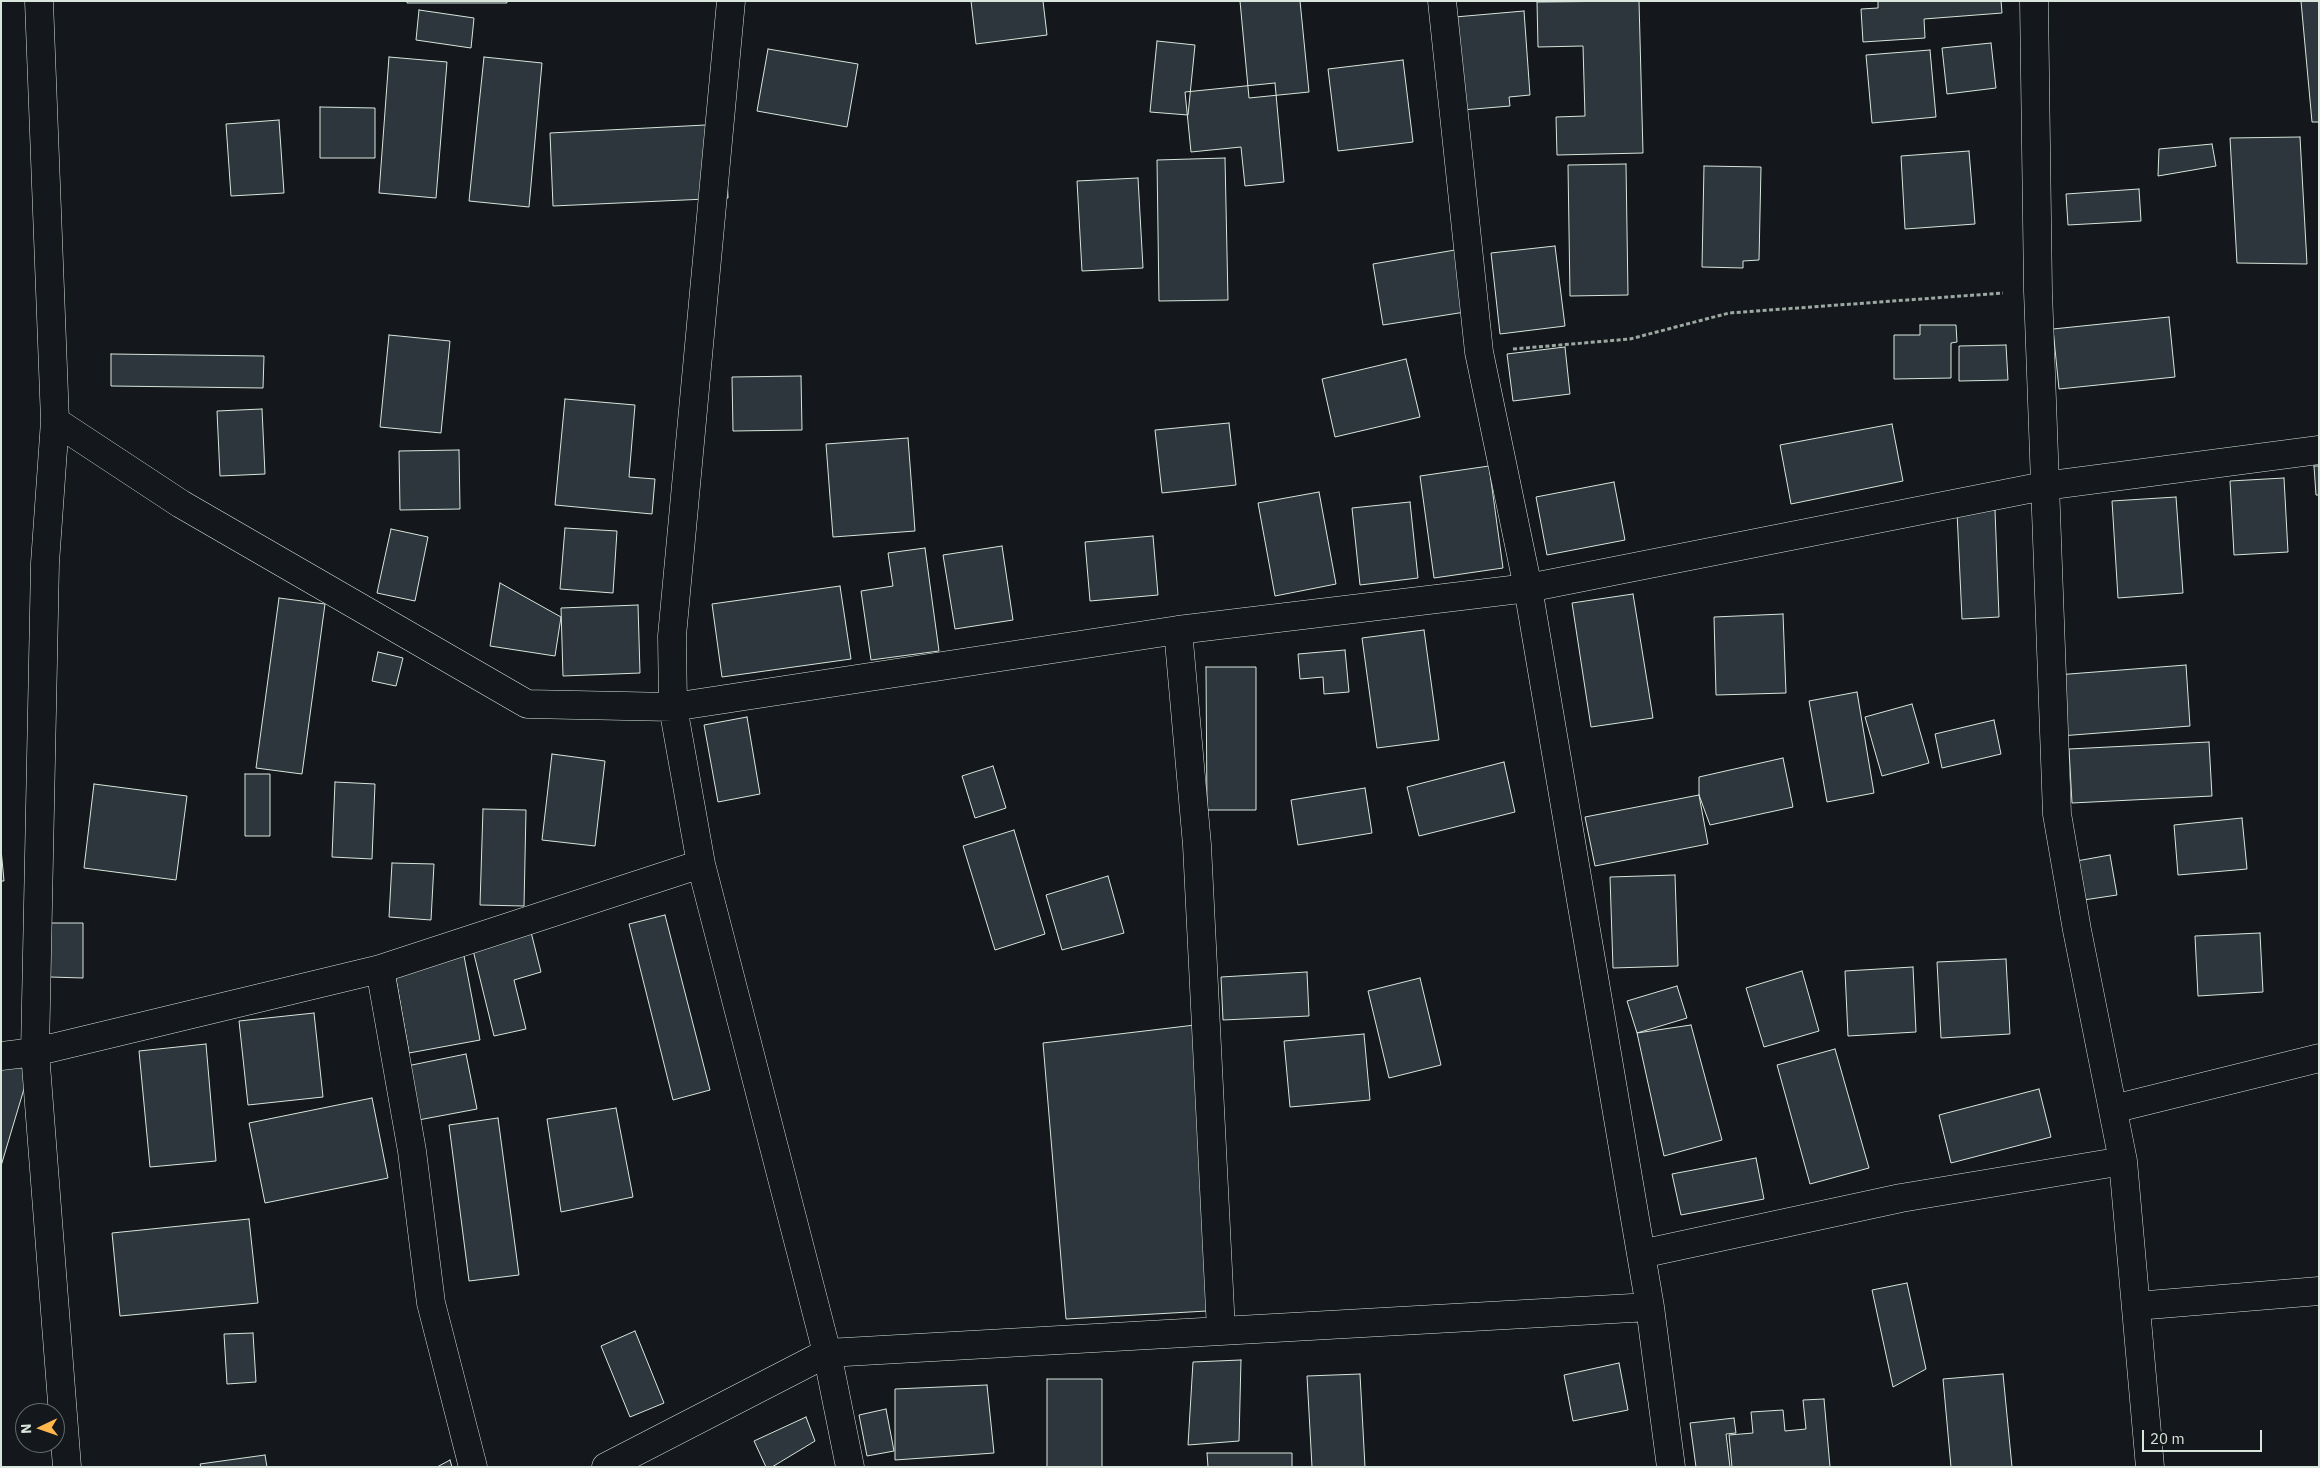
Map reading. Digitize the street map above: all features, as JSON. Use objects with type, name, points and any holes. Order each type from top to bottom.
[{"type":"street","points":[[39,1],[55,420],[45,563],[35,1052],[67,1467]]},
{"type":"street","points":[[731,1],[672,636],[673,707],[701,864],[827,1353],[850,1467]]},
{"type":"street","points":[[1442,1],[1479,352],[1528,588],[1650,1307],[1671,1467]]},
{"type":"street","points":[[2034,1],[2038,291],[2057,814],[2077,930],[2124,1161],[2150,1467]]},
{"type":"street","points":[[55,420],[181,504],[527,704],[673,707],[1178,630],[1528,588],[2044,486],[2319,450]]},
{"type":"street","points":[[1178,630],[1197,845],[1221,1330]]},
{"type":"street","points":[[1,1056],[35,1052],[380,969],[701,864]]},
{"type":"street","points":[[380,969],[412,1151],[432,1303],[474,1467]]},
{"type":"street","points":[[2113,1109],[2319,1058]]},
{"type":"street","points":[[1641,1254],[1901,1198],[2124,1161]]},
{"type":"street","points":[[2136,1306],[2319,1291]]},
{"type":"street","points":[[606,1467],[827,1353],[1650,1307]]},
{"type":"path","points":[[1479,352],[1630,339],[1730,313],[2038,291]]},
{"type":"building","points":[[407,1],[507,1],[507,3],[407,3]]},
{"type":"building","points":[[971,1],[1043,1],[1047,35],[976,44]]},
{"type":"building","points":[[1240,1],[1300,1],[1309,92],[1249,98]]},
{"type":"building","points":[[1639,1],[1643,153],[1557,155],[1556,117],[1585,116],[1583,46],[1538,47],[1537,2]]},
{"type":"building","points":[[1878,1],[2001,1],[2002,13],[1924,19],[1925,38],[1863,42],[1861,9],[1878,8]]},
{"type":"building","points":[[2301,1],[2319,1],[2319,122],[2312,122]]},
{"type":"building","points":[[419,10],[474,18],[471,48],[416,40]]},
{"type":"building","points":[[1524,11],[1530,95],[1509,97],[1510,106],[1462,110],[1455,17]]},
{"type":"building","points":[[1157,41],[1195,45],[1188,115],[1150,112]]},
{"type":"building","points":[[1991,43],[1996,88],[1947,94],[1942,48]]},
{"type":"building","points":[[768,49],[858,64],[847,127],[757,111]]},
{"type":"building","points":[[1930,50],[1936,117],[1872,123],[1866,55]]},
{"type":"building","points":[[389,57],[447,62],[436,198],[379,193]]},
{"type":"building","points":[[484,57],[542,63],[529,207],[469,201]]},
{"type":"building","points":[[1403,60],[1413,142],[1338,151],[1328,69]]},
{"type":"building","points":[[1275,83],[1284,182],[1245,186],[1241,147],[1191,152],[1185,92]]},
{"type":"building","points":[[320,107],[375,108],[375,158],[320,158]]},
{"type":"building","points":[[279,120],[284,193],[231,196],[226,124]]},
{"type":"building","points":[[725,124],[728,198],[553,206],[550,133]]},
{"type":"building","points":[[2300,137],[2307,264],[2237,263],[2230,138]]},
{"type":"building","points":[[2212,144],[2216,166],[2158,176],[2159,149]]},
{"type":"building","points":[[1969,151],[1975,224],[1905,229],[1901,156]]},
{"type":"building","points":[[1225,158],[1228,300],[1159,301],[1157,160]]},
{"type":"building","points":[[1626,164],[1628,295],[1570,296],[1568,165]]},
{"type":"building","points":[[1704,166],[1761,167],[1759,260],[1743,261],[1743,268],[1702,267]]},
{"type":"building","points":[[1138,178],[1143,268],[1082,271],[1077,181]]},
{"type":"building","points":[[2139,189],[2141,221],[2068,225],[2066,194]]},
{"type":"building","points":[[1555,246],[1565,326],[1500,334],[1491,253]]},
{"type":"building","points":[[1455,250],[1465,312],[1383,325],[1373,264]]},
{"type":"building","points":[[2169,317],[2175,377],[2059,389],[2053,329]]},
{"type":"building","points":[[1920,325],[1956,325],[1957,342],[1951,343],[1951,378],[1894,379],[1894,335],[1920,335]]},
{"type":"building","points":[[389,335],[450,341],[441,433],[380,427]]},
{"type":"building","points":[[2006,345],[2008,380],[1959,381],[1959,346]]},
{"type":"building","points":[[1565,347],[1570,394],[1513,401],[1507,354]]},
{"type":"building","points":[[111,354],[264,356],[263,388],[111,386]]},
{"type":"building","points":[[1406,359],[1420,417],[1335,437],[1322,379]]},
{"type":"building","points":[[801,376],[802,430],[733,431],[732,377]]},
{"type":"building","points":[[565,399],[635,405],[629,477],[655,479],[652,514],[555,505]]},
{"type":"building","points":[[262,409],[265,474],[220,476],[217,411]]},
{"type":"building","points":[[1229,423],[1236,485],[1162,493],[1155,430]]},
{"type":"building","points":[[1892,424],[1903,481],[1791,504],[1780,445]]},
{"type":"building","points":[[908,438],[915,531],[833,537],[826,444]]},
{"type":"building","points":[[459,450],[460,509],[400,510],[399,451]]},
{"type":"building","points":[[1489,466],[1503,568],[1434,578],[1420,476]]},
{"type":"building","points":[[2314,466],[2319,466],[2319,495],[2316,495]]},
{"type":"building","points":[[2284,478],[2288,552],[2234,555],[2230,481]]},
{"type":"building","points":[[1614,482],[1625,540],[1547,555],[1536,497]]},
{"type":"building","points":[[1319,492],[1336,584],[1275,596],[1258,503]]},
{"type":"building","points":[[2176,497],[2183,593],[2118,598],[2112,501]]},
{"type":"building","points":[[1410,502],[1418,578],[1360,585],[1352,508]]},
{"type":"building","points":[[1995,510],[1999,617],[1962,619],[1957,512]]},
{"type":"building","points":[[565,528],[617,531],[613,593],[560,589]]},
{"type":"building","points":[[391,529],[428,537],[415,601],[377,593]]},
{"type":"building","points":[[1153,536],[1158,595],[1090,601],[1085,542]]},
{"type":"building","points":[[1002,546],[1013,620],[955,629],[943,555]]},
{"type":"building","points":[[925,548],[939,651],[871,660],[861,591],[893,586],[888,553]]},
{"type":"building","points":[[500,583],[561,617],[555,656],[490,646]]},
{"type":"building","points":[[840,586],[851,659],[722,677],[712,604]]},
{"type":"building","points":[[1633,594],[1653,718],[1591,727],[1572,603]]},
{"type":"building","points":[[279,598],[325,604],[302,774],[256,768]]},
{"type":"building","points":[[638,605],[640,673],[563,676],[561,608]]},
{"type":"building","points":[[1783,614],[1786,693],[1716,695],[1714,617]]},
{"type":"building","points":[[1424,630],[1439,740],[1377,748],[1362,638]]},
{"type":"building","points":[[1345,650],[1349,692],[1324,694],[1323,677],[1300,679],[1298,654]]},
{"type":"building","points":[[378,652],[403,658],[396,686],[372,681]]},
{"type":"building","points":[[2186,665],[2190,726],[2060,736],[2056,675]]},
{"type":"building","points":[[1206,667],[1256,667],[1256,810],[1207,810]]},
{"type":"building","points":[[1857,692],[1874,793],[1827,802],[1809,701]]},
{"type":"building","points":[[1912,704],[1929,763],[1882,776],[1865,717]]},
{"type":"building","points":[[747,717],[760,794],[718,802],[704,725]]},
{"type":"building","points":[[1994,720],[2001,754],[1942,768],[1935,734]]},
{"type":"building","points":[[2209,742],[2212,796],[2072,803],[2069,749]]},
{"type":"building","points":[[552,754],[605,761],[595,846],[542,840]]},
{"type":"building","points":[[1783,758],[1793,807],[1710,825],[1699,795],[1699,777]]},
{"type":"building","points":[[1504,762],[1515,812],[1419,836],[1407,787]]},
{"type":"building","points":[[993,766],[1006,808],[975,818],[962,776]]},
{"type":"building","points":[[245,774],[270,774],[270,836],[245,836]]},
{"type":"building","points":[[335,782],[375,784],[372,859],[332,857]]},
{"type":"building","points":[[94,784],[187,796],[176,880],[84,868]]},
{"type":"building","points":[[1365,788],[1372,833],[1298,845],[1291,800]]},
{"type":"building","points":[[1699,795],[1708,844],[1595,866],[1585,817]]},
{"type":"building","points":[[483,809],[526,810],[524,906],[480,905]]},
{"type":"building","points":[[2242,818],[2247,869],[2178,875],[2174,825]]},
{"type":"building","points":[[1014,830],[1045,934],[995,950],[963,846]]},
{"type":"building","points":[[1,849],[4,881],[1,881]]},
{"type":"building","points":[[2110,855],[2117,895],[2077,901],[2071,862]]},
{"type":"building","points":[[392,863],[434,864],[431,920],[389,917]]},
{"type":"building","points":[[1675,875],[1678,966],[1613,968],[1610,877]]},
{"type":"building","points":[[1108,876],[1124,933],[1062,950],[1046,895]]},
{"type":"building","points":[[665,915],[710,1090],[673,1100],[629,924]]},
{"type":"building","points":[[49,923],[83,923],[83,978],[50,977]]},
{"type":"building","points":[[531,932],[541,972],[514,980],[526,1029],[494,1036],[472,946]]},
{"type":"building","points":[[2260,933],[2263,992],[2198,996],[2195,936]]},
{"type":"building","points":[[464,956],[480,1040],[409,1053],[394,968]]},
{"type":"building","points":[[2006,959],[2010,1034],[1941,1038],[1937,962]]},
{"type":"building","points":[[1913,967],[1916,1032],[1848,1036],[1845,971]]},
{"type":"building","points":[[1802,971],[1819,1031],[1764,1047],[1746,988]]},
{"type":"building","points":[[1307,972],[1309,1016],[1223,1020],[1221,977]]},
{"type":"building","points":[[1420,978],[1441,1065],[1389,1078],[1368,991]]},
{"type":"building","points":[[1677,986],[1687,1018],[1637,1033],[1627,1001]]},
{"type":"building","points":[[314,1013],[323,1097],[248,1105],[239,1021]]},
{"type":"building","points":[[1195,1025],[1207,1311],[1066,1319],[1043,1043]]},
{"type":"building","points":[[1691,1025],[1722,1140],[1664,1156],[1637,1033]]},
{"type":"building","points":[[1364,1034],[1370,1100],[1290,1107],[1284,1041]]},
{"type":"building","points":[[206,1044],[216,1161],[150,1167],[139,1051]]},
{"type":"building","points":[[1835,1049],[1869,1168],[1810,1184],[1777,1065]]},
{"type":"building","points":[[35,1052],[1,1166],[1,1059]]},
{"type":"building","points":[[466,1054],[477,1109],[413,1121],[402,1067]]},
{"type":"building","points":[[2039,1089],[2051,1137],[1951,1163],[1939,1115]]},
{"type":"building","points":[[372,1098],[388,1178],[265,1203],[249,1123]]},
{"type":"building","points":[[616,1108],[633,1197],[561,1212],[547,1119]]},
{"type":"building","points":[[498,1118],[519,1275],[469,1281],[449,1125]]},
{"type":"building","points":[[1756,1158],[1764,1199],[1681,1215],[1672,1174]]},
{"type":"building","points":[[249,1219],[258,1303],[120,1316],[112,1233]]},
{"type":"building","points":[[1907,1283],[1926,1369],[1893,1387],[1872,1290]]},
{"type":"building","points":[[635,1331],[664,1403],[630,1417],[601,1346]]},
{"type":"building","points":[[253,1333],[256,1382],[227,1384],[224,1334]]},
{"type":"building","points":[[1241,1360],[1239,1441],[1188,1445],[1193,1362]]},
{"type":"building","points":[[1619,1363],[1628,1410],[1573,1421],[1564,1375]]},
{"type":"building","points":[[1360,1374],[1365,1467],[1312,1467],[1307,1376]]},
{"type":"building","points":[[2003,1374],[2012,1467],[1951,1467],[1943,1379]]},
{"type":"building","points":[[1047,1379],[1102,1379],[1102,1467],[1047,1467]]},
{"type":"building","points":[[987,1385],[994,1453],[895,1460],[895,1389]]},
{"type":"building","points":[[1824,1399],[1830,1467],[1732,1467],[1729,1435],[1753,1433],[1751,1412],[1783,1410],[1785,1431],[1806,1429],[1803,1400]]},
{"type":"building","points":[[886,1409],[894,1451],[867,1456],[859,1415]]},
{"type":"building","points":[[806,1417],[815,1441],[772,1467],[766,1467],[754,1441]]},
{"type":"building","points":[[1734,1418],[1736,1433],[1726,1434],[1730,1467],[1696,1467],[1690,1423]]},
{"type":"building","points":[[1207,1453],[1292,1453],[1292,1467],[1208,1467]]},
{"type":"building","points":[[265,1455],[267,1467],[201,1467],[200,1464]]},
{"type":"building","points":[[450,1460],[452,1467],[437,1467]]}]
